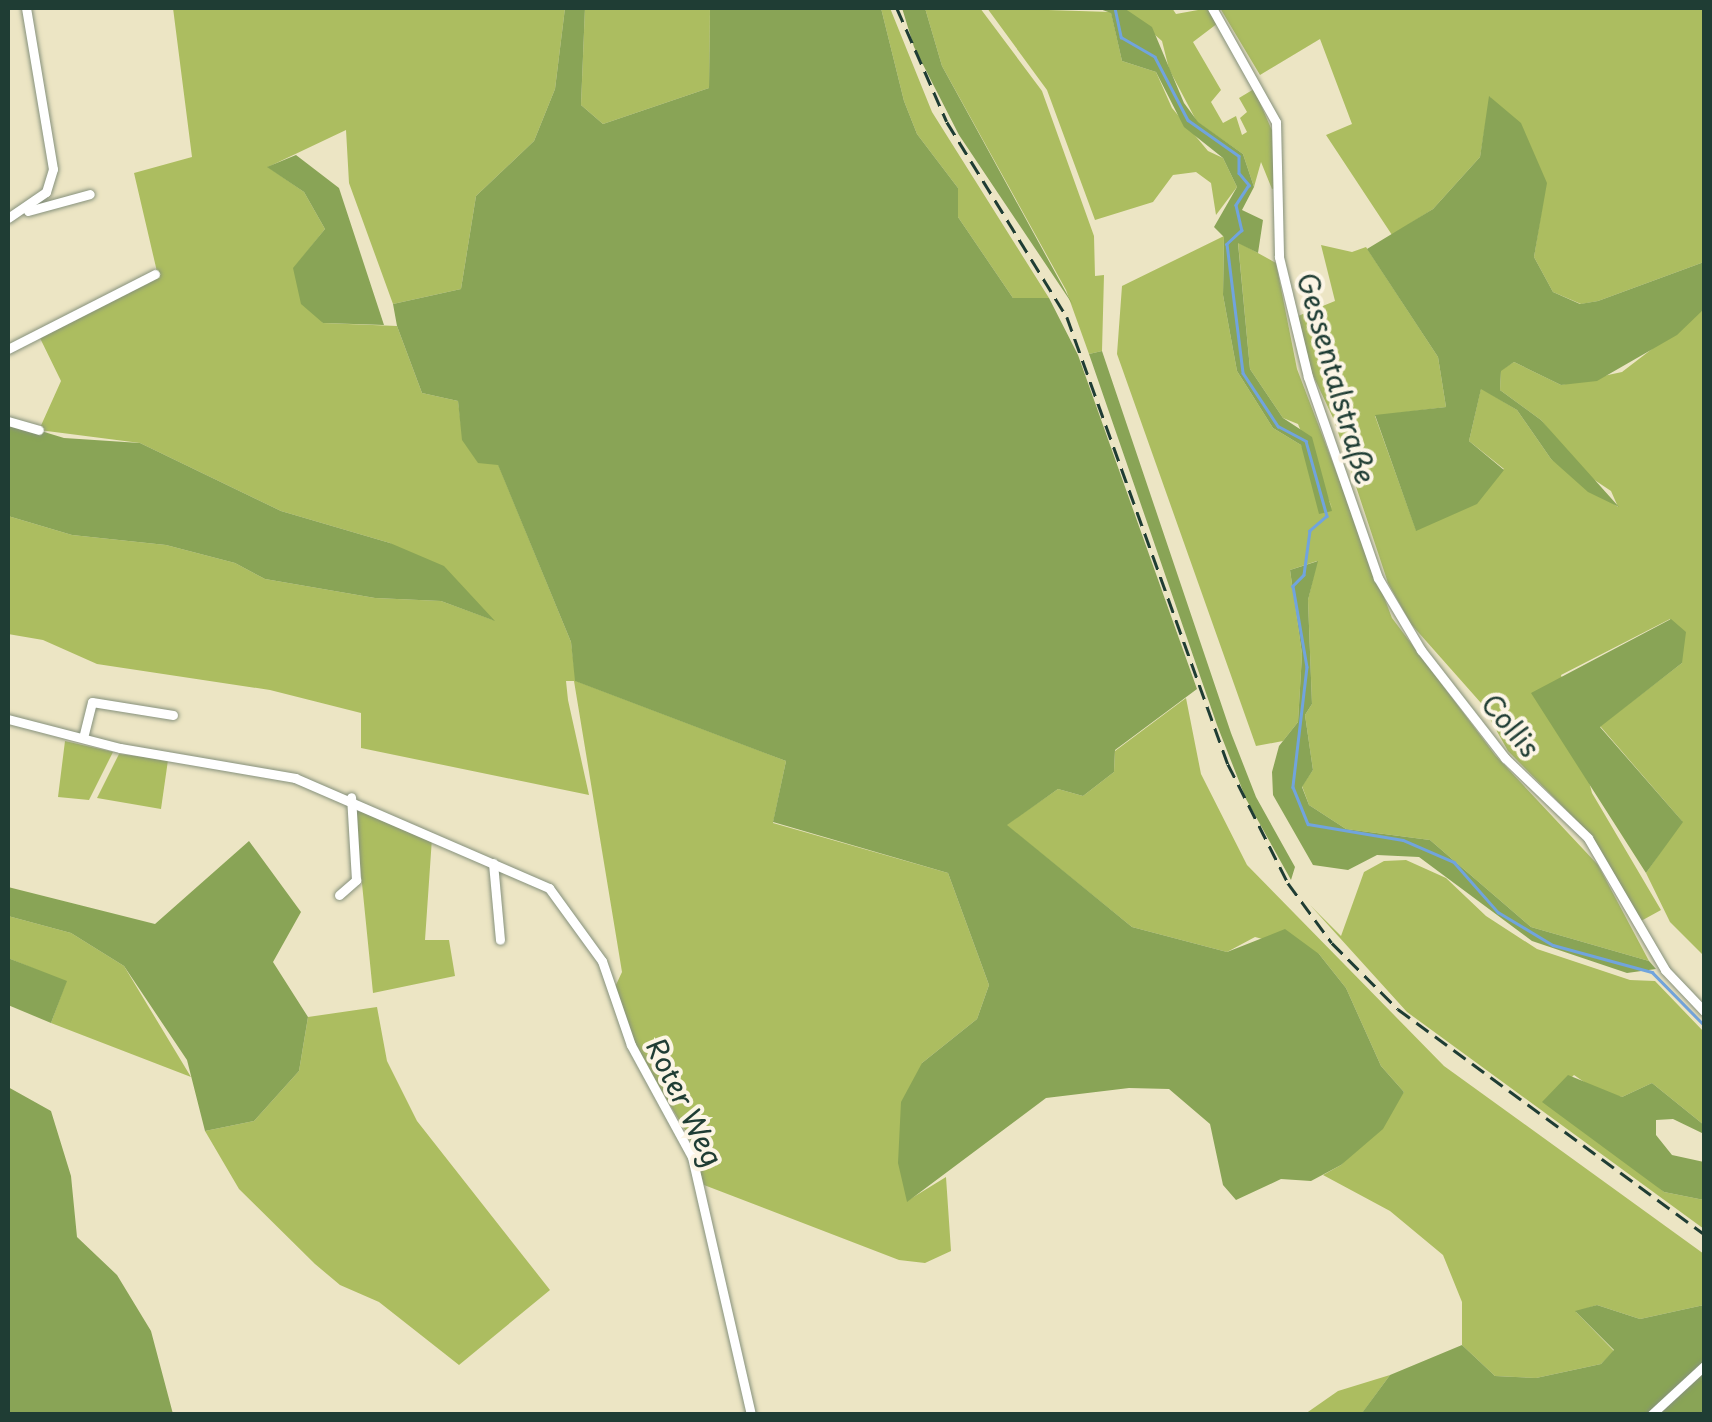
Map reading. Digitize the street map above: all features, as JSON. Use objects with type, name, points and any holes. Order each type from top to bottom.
[{"type":"street","points":[[26,8],[52,169],[46,192],[26,211]]},
{"type":"street","name":"Gessentalstraße","points":[[1212,8],[1276,122],[1282,189],[1280,256],[1308,377],[1361,536]]},
{"type":"street","points":[[8,218],[90,194]]},
{"type":"street","points":[[8,349],[155,274]]},
{"type":"street","points":[[8,421],[39,430]]},
{"type":"street","name":"Collis","points":[[1361,536],[1414,639],[1505,758],[1588,838],[1665,970],[1704,1012]]},
{"type":"street","points":[[83,738],[92,702],[173,715]]},
{"type":"street","name":"Roter Weg","points":[[8,719],[83,738],[295,778],[351,798],[549,888],[602,960],[631,1045],[664,1098],[702,1186],[751,1414]]},
{"type":"street","points":[[338,896],[356,880],[351,798]]},
{"type":"street","points":[[494,863],[500,940]]},
{"type":"street","points":[[1652,1414],[1704,1366]]},
{"type":"green space","points":[[173,8],[565,8],[555,89],[534,141],[476,196],[461,289],[393,304],[349,183],[346,130],[268,167],[304,192],[325,229],[294,268],[323,323],[397,326],[422,393],[458,401],[463,440],[478,462],[498,464],[571,642],[576,681],[786,761],[773,823],[948,873],[989,985],[977,1019],[922,1063],[907,1201],[946,1177],[951,1251],[925,1263],[899,1260],[704,1185],[688,1135],[633,1043],[615,987],[622,972],[574,681],[566,681],[568,700],[589,795],[361,748],[361,713],[270,690],[97,664],[43,640],[8,634],[8,516],[72,535],[166,545],[235,563],[265,579],[375,598],[441,601],[493,620],[390,543],[281,511],[140,443],[39,430],[61,381],[39,336],[158,276],[134,173],[192,157]]},
{"type":"green space","points":[[565,8],[585,8],[581,105],[603,124],[709,88],[710,8],[881,8],[904,101],[917,134],[958,188],[958,217],[1013,298],[1049,298],[1078,355],[1197,689],[1115,750],[1114,772],[1083,796],[1058,789],[1007,825],[1132,927],[1227,952],[1285,929],[1319,954],[1346,988],[1381,1066],[1404,1092],[1383,1129],[1341,1165],[1311,1181],[1281,1179],[1236,1200],[1223,1185],[1210,1124],[1169,1089],[1129,1088],[1046,1098],[907,1202],[898,1163],[901,1102],[922,1063],[977,1019],[989,985],[948,873],[773,822],[786,761],[575,681],[571,642],[498,465],[478,463],[462,440],[458,401],[422,393],[397,326],[393,304],[461,289],[476,196],[534,141],[555,89]]},
{"type":"green space","points":[[585,8],[710,8],[709,88],[603,124],[581,105]]},
{"type":"green space","points":[[881,8],[890,8],[932,112],[1049,298],[1013,298],[958,217],[958,188],[917,134],[904,101]]},
{"type":"green space","points":[[902,8],[925,8],[942,66],[1073,305],[959,135],[914,47]]},
{"type":"green space","points":[[925,8],[980,8],[1042,91],[1094,236],[1095,276],[1104,275],[1102,351],[1089,354],[1066,290],[942,66]]},
{"type":"green space","points":[[987,8],[1111,12],[1122,61],[1156,72],[1172,108],[1208,151],[1223,158],[1237,187],[1216,215],[1211,183],[1196,172],[1173,175],[1153,202],[1095,220],[1047,90]]},
{"type":"green space","points":[[1097,8],[1124,8],[1152,27],[1184,103],[1198,122],[1243,154],[1254,187],[1242,210],[1263,220],[1258,253],[1238,243],[1250,369],[1283,418],[1312,437],[1332,511],[1319,514],[1301,445],[1273,428],[1237,371],[1223,295],[1224,237],[1214,227],[1237,187],[1223,158],[1184,127],[1156,72],[1122,61],[1111,13]]},
{"type":"green space","points":[[1124,8],[1172,8],[1176,14],[1209,8],[1218,23],[1193,42],[1221,90],[1211,102],[1223,123],[1236,116],[1242,135],[1247,132],[1240,118],[1247,112],[1239,98],[1254,89],[1274,135],[1280,187],[1272,189],[1261,162],[1254,187],[1243,154],[1197,122],[1169,69],[1162,41]]},
{"type":"green space","points":[[1220,8],[1704,8],[1704,262],[1598,301],[1581,304],[1553,292],[1534,257],[1546,183],[1490,97],[1480,157],[1433,209],[1392,235],[1326,135],[1352,124],[1320,39],[1260,75]]},
{"type":"green space","points":[[1489,96],[1521,123],[1547,183],[1534,257],[1553,292],[1580,304],[1598,301],[1704,262],[1704,309],[1677,335],[1597,381],[1561,385],[1514,362],[1501,371],[1500,390],[1541,420],[1619,507],[1588,492],[1551,459],[1517,410],[1481,389],[1469,441],[1504,470],[1477,504],[1416,531],[1375,415],[1446,407],[1438,357],[1367,249],[1433,209],[1480,157]]},
{"type":"green space","points":[[296,155],[339,188],[384,325],[323,323],[301,304],[293,268],[325,229],[304,192],[267,167]]},
{"type":"green space","points":[[1224,236],[1223,295],[1237,371],[1273,428],[1301,445],[1332,508],[1298,424],[1283,418],[1250,369],[1238,242],[1276,263],[1297,369],[1392,618],[1495,755],[1598,865],[1649,961],[1531,927],[1430,840],[1346,829],[1309,805],[1302,786],[1313,770],[1305,715],[1312,704],[1308,600],[1317,561],[1290,570],[1302,654],[1298,722],[1283,741],[1256,746],[1117,354],[1122,286]]},
{"type":"green space","points":[[1321,245],[1352,252],[1366,247],[1438,357],[1446,407],[1375,416],[1416,530],[1504,469],[1469,441],[1481,388],[1517,410],[1551,459],[1618,507],[1611,491],[1584,473],[1541,420],[1500,390],[1501,370],[1514,362],[1561,385],[1622,372],[1704,309],[1704,956],[1670,922],[1646,873],[1682,821],[1600,726],[1682,663],[1670,619],[1561,675],[1592,793],[1661,910],[1641,921],[1591,835],[1508,751],[1481,703],[1411,624],[1388,583],[1334,420],[1312,373],[1298,316],[1335,301]]},
{"type":"green space","points":[[1102,351],[1231,733],[1256,797],[1295,867],[1291,880],[1246,799],[1217,725],[1089,354]]},
{"type":"green space","points":[[8,421],[64,438],[140,443],[281,511],[390,543],[444,566],[495,621],[441,601],[375,598],[265,579],[235,563],[166,545],[72,535],[8,516]]},
{"type":"green space","points":[[1318,561],[1308,600],[1312,704],[1305,715],[1313,770],[1302,787],[1309,805],[1346,829],[1430,840],[1531,927],[1649,961],[1656,969],[1627,973],[1532,941],[1419,857],[1377,855],[1348,870],[1313,865],[1273,795],[1272,772],[1279,746],[1298,722],[1302,654],[1290,570]]},
{"type":"green space","points":[[1671,619],[1686,632],[1682,663],[1600,727],[1683,822],[1646,873],[1531,693]]},
{"type":"green space","points":[[1186,698],[1201,774],[1247,865],[1444,1066],[1704,1254],[1704,1305],[1640,1319],[1597,1305],[1576,1312],[1614,1351],[1601,1364],[1536,1378],[1495,1376],[1462,1345],[1462,1302],[1443,1255],[1390,1211],[1323,1175],[1341,1165],[1404,1092],[1381,1066],[1346,988],[1319,954],[1255,937],[1227,952],[1132,927],[1006,825],[1058,789],[1083,796],[1114,772],[1115,751]]},
{"type":"green space","points":[[65,741],[113,752],[89,800],[58,797]]},
{"type":"green space","points":[[119,754],[168,760],[161,809],[97,798]]},
{"type":"green space","points":[[354,804],[432,838],[425,940],[449,940],[455,976],[373,993]]},
{"type":"green space","points":[[249,841],[301,912],[273,962],[308,1017],[299,1071],[254,1121],[205,1131],[187,1060],[124,966],[71,933],[8,916],[8,887],[155,924]]},
{"type":"green space","points":[[1406,860],[1446,878],[1486,916],[1537,949],[1630,980],[1655,981],[1704,1032],[1704,1125],[1652,1083],[1622,1097],[1597,1091],[1574,1075],[1552,1096],[1664,1192],[1704,1200],[1704,1229],[1407,1012],[1310,905],[1341,936],[1364,872],[1384,861]]},
{"type":"green space","points":[[8,916],[71,933],[124,966],[191,1077],[51,1023],[66,982],[8,958]]},
{"type":"green space","points":[[8,958],[67,981],[51,1023],[8,1005]]},
{"type":"green space","points":[[377,1007],[387,1061],[417,1121],[550,1290],[459,1365],[379,1302],[340,1285],[315,1264],[239,1189],[205,1131],[254,1121],[299,1071],[308,1017]]},
{"type":"green space","points":[[1568,1075],[1622,1097],[1652,1083],[1704,1125],[1704,1134],[1673,1119],[1656,1120],[1656,1135],[1672,1155],[1704,1162],[1704,1200],[1664,1192],[1542,1102]]},
{"type":"green space","points":[[8,1087],[51,1111],[71,1176],[77,1237],[117,1275],[151,1331],[173,1414],[8,1414]]},
{"type":"green space","points":[[1597,1305],[1640,1319],[1704,1305],[1704,1414],[1362,1413],[1390,1375],[1462,1345],[1495,1376],[1536,1378],[1601,1364],[1614,1350],[1575,1311]]},
{"type":"green space","points":[[1390,1375],[1363,1412],[1372,1414],[1305,1414],[1338,1391]]},
{"type":"waterway","points":[[1115,8],[1121,37],[1155,57],[1188,120],[1239,156],[1239,173],[1249,185],[1236,205],[1242,230],[1227,244],[1243,373],[1278,426],[1306,441],[1327,516],[1310,531],[1304,575],[1293,586],[1307,667],[1293,787],[1308,824],[1403,840],[1454,862],[1498,912],[1553,945],[1652,972],[1704,1025]]},
{"type":"railway","points":[[897,8],[947,122],[1067,317],[1228,764],[1288,883],[1332,943],[1398,1009],[1704,1234]]}]
